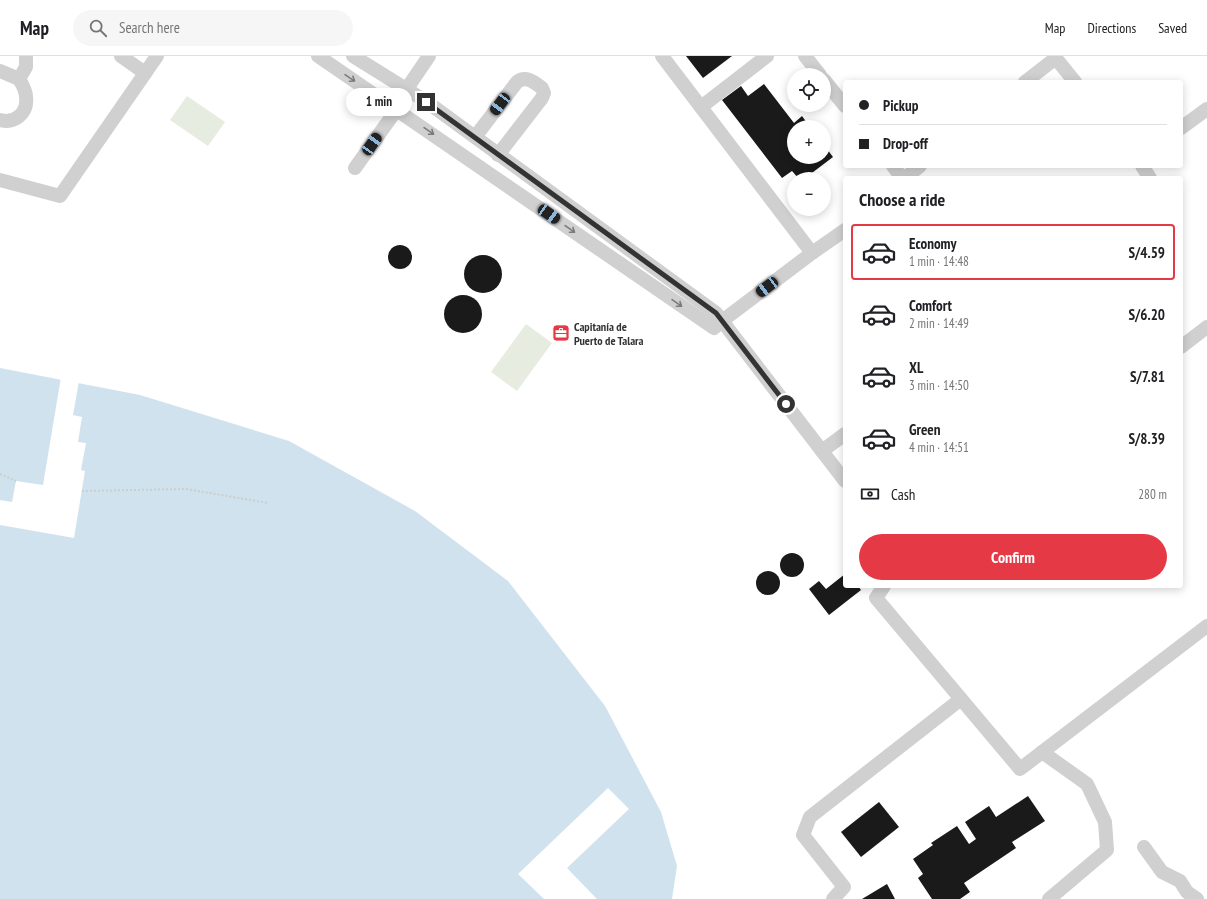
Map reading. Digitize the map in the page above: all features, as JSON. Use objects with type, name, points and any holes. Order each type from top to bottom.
[{"type":"street","points":[[19,79],[26,66],[26,56]]},
{"type":"street","points":[[121,56],[145,73]]},
{"type":"street","points":[[0,180],[60,196],[157,56]]},
{"type":"street","points":[[318,56],[718,325],[843,478]]},
{"type":"street","points":[[353,56],[426,102],[716,313],[718,325]]},
{"type":"street","points":[[356,168],[397,109],[406,90],[429,56]]},
{"type":"street","points":[[662,56],[812,253]]},
{"type":"street","points":[[701,107],[766,56]]},
{"type":"street","points":[[804,56],[814,68]]},
{"type":"street","points":[[1027,80],[1055,57],[1073,80]]},
{"type":"street","points":[[0,71],[19,79],[26,96],[23,112],[16,119],[7,122],[0,120]]},
{"type":"street","points":[[475,138],[517,82],[522,78],[526,78],[542,88],[544,93],[542,98],[498,155]]},
{"type":"street","points":[[831,89],[843,104]]},
{"type":"street","points":[[1183,127],[1207,109]]},
{"type":"street","points":[[895,168],[902,176]]},
{"type":"street","points":[[907,176],[917,168]]},
{"type":"street","points":[[718,325],[812,253],[843,235]]},
{"type":"street","points":[[1183,345],[1207,327]]},
{"type":"street","points":[[822,451],[843,435]]},
{"type":"street","points":[[883,588],[876,598],[1020,769],[1207,626]]},
{"type":"street","points":[[833,899],[844,887],[803,834],[810,817],[961,699]]},
{"type":"street","points":[[1042,752],[1087,784],[1105,822],[1107,850],[1049,899]]},
{"type":"street","points":[[1144,847],[1162,872],[1180,881],[1188,892],[1197,899]]},
{"type":"path","points":[[0,474],[16,481]]},
{"type":"path","points":[[82,491],[186,489],[268,503]]},
{"type":"shaded area","points":[[187,96],[225,122],[208,146],[170,120]]},
{"type":"shaded area","points":[[526,324],[552,343],[517,391],[491,372]]},
{"type":"water","points":[[0,368],[140,395],[289,441],[415,511],[508,581],[605,706],[661,812],[677,866],[672,899],[0,899]]},
{"type":"pier","points":[[61,377],[79,381],[73,415],[82,417],[78,442],[86,443],[81,470],[85,471],[74,538],[0,525],[0,500],[12,502],[16,481],[43,485]]},
{"type":"pier","points":[[608,788],[629,809],[567,868],[597,899],[544,899],[518,874]]},
{"type":"building","points":[[686,56],[732,56],[703,78]]},
{"type":"building","points":[[764,84],[792,120],[787,120],[787,164],[824,164],[813,172],[792,171],[787,172],[787,174],[782,178],[722,100],[741,86],[748,96]]},
{"type":"building","points":[[802,116],[805,120],[797,120]]},
{"type":"building","points":[[400,245],[409,248],[412,257],[409,266],[400,269],[391,266],[388,257],[391,248]]},
{"type":"building","points":[[483,255],[496,261],[502,274],[496,287],[483,293],[470,287],[464,274],[470,261]]},
{"type":"building","points":[[463,295],[473,298],[479,304],[482,314],[479,324],[473,330],[463,333],[453,330],[447,324],[444,314],[447,304],[453,298]]},
{"type":"building","points":[[792,553],[797,554],[803,560],[803,570],[797,576],[792,577],[787,576],[781,570],[780,565],[781,560],[787,554]]},
{"type":"building","points":[[768,571],[773,572],[779,578],[779,588],[773,594],[768,595],[763,594],[757,588],[756,583],[757,578],[763,572]]},
{"type":"building","points":[[843,576],[843,588],[860,588],[861,590],[829,615],[809,589],[819,581],[826,589]]},
{"type":"building","points":[[1028,796],[1045,821],[1012,842],[1016,848],[964,883],[970,892],[960,899],[932,899],[918,878],[923,874],[913,859],[933,845],[931,843],[957,826],[969,844],[976,839],[965,822],[989,806],[996,817]]},
{"type":"building","points":[[879,802],[899,827],[861,857],[841,832]]},
{"type":"building","points":[[887,884],[895,899],[862,899]]},
{"type":"place","name":"Capitanía de Puerto de Talara","points":[[561,333]]},
{"type":"route","points":[[426,102],[716,313],[786,404]]}]
